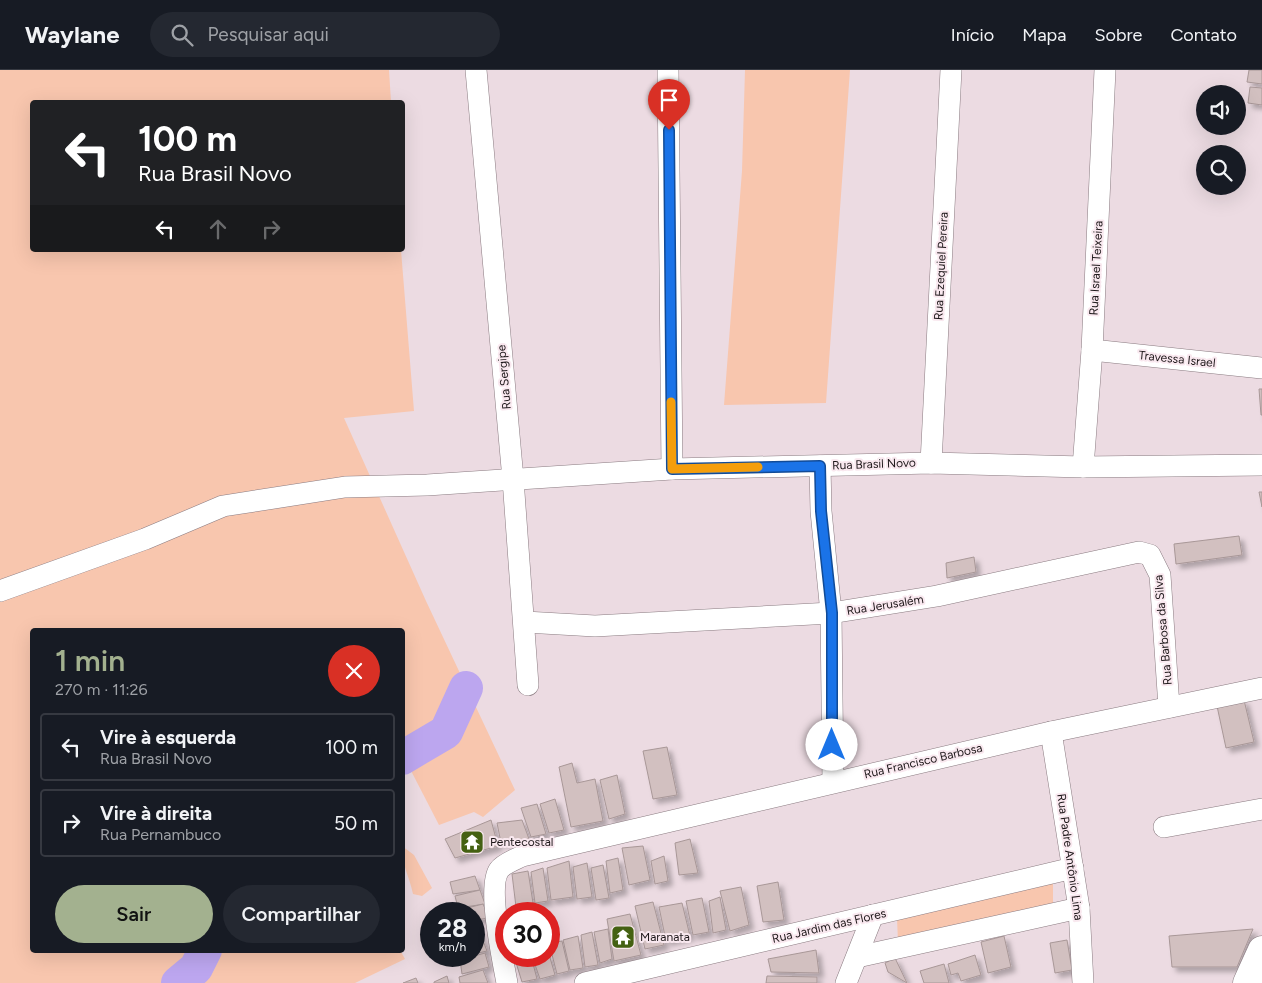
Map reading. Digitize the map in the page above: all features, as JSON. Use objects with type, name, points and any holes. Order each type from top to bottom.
[{"type":"street","name":"Rua Sergipe","points":[[476,70],[513,479],[525,622],[528,685]]},
{"type":"street","points":[[668,70],[672,469]]},
{"type":"street","name":"Rua Ezequiel Pereira","points":[[931,463],[951,70]]},
{"type":"street","name":"Rua Israel Teixeira","points":[[1083,467],[1092,350],[1106,70]]},
{"type":"street","name":"Travessa Israel","points":[[1092,350],[1262,368]]},
{"type":"street","name":"Rua Brasil Novo","points":[[0,591],[145,539],[223,506],[345,487],[427,485],[672,469],[931,463],[1083,467],[1262,465]]},
{"type":"street","points":[[820,466],[821,511],[832,613],[832,782]]},
{"type":"street","name":"Rua Jerusalém","points":[[525,622],[595,626],[832,613],[937,596],[1139,552],[1150,555]]},
{"type":"street","name":"Rua Barbosa da Silva","points":[[1150,555],[1160,575],[1169,707]]},
{"type":"street","name":"Rua Francisco Barbosa","points":[[507,983],[495,906],[495,878],[500,868],[522,856],[1051,732],[1262,688]]},
{"type":"street","name":"Rua Padre Antônio Lima","points":[[1051,732],[1079,908],[1083,983]]},
{"type":"street","points":[[1164,827],[1262,809]]},
{"type":"street","name":"Rua Jardim das Flores","points":[[585,983],[1073,868]]},
{"type":"street","points":[[854,975],[1079,908]]},
{"type":"street","points":[[854,975],[873,915]]},
{"type":"street","points":[[1247,983],[1262,950]]},
{"type":"shaded area","points":[[0,70],[389,70],[391,100],[30,100],[30,252],[401,252],[414,411],[344,418],[426,601],[515,790],[483,817],[474,812],[439,825],[407,763],[405,764],[405,628],[30,628],[30,953],[402,953],[405,959],[355,983],[0,983]]},
{"type":"shaded area","points":[[745,70],[850,70],[826,403],[724,405],[742,171]]},
{"type":"shaded area","points":[[405,848],[414,855],[432,888],[422,896],[413,894],[405,868]]},
{"type":"shaded area","points":[[1053,882],[1053,907],[898,942],[897,918]]},
{"type":"building","points":[[1249,70],[1262,70],[1262,84],[1247,82]]},
{"type":"building","points":[[1250,87],[1262,88],[1262,105],[1248,103]]},
{"type":"building","points":[[1259,389],[1262,389],[1262,415],[1261,415]]},
{"type":"building","points":[[1259,492],[1262,492],[1262,507]]},
{"type":"building","points":[[1239,536],[1242,555],[1176,564],[1174,544]]},
{"type":"building","points":[[974,557],[976,572],[947,578],[946,563]]},
{"type":"building","points":[[1244,700],[1254,742],[1226,748],[1217,706]]},
{"type":"building","points":[[667,747],[677,795],[653,799],[643,751]]},
{"type":"building","points":[[572,763],[577,783],[595,779],[603,821],[571,827],[559,767]]},
{"type":"building","points":[[617,775],[625,814],[609,819],[600,780]]},
{"type":"building","points":[[555,799],[564,830],[549,833],[540,804]]},
{"type":"building","points":[[537,804],[546,834],[531,837],[521,808]]},
{"type":"building","name":"Pentecostal","points":[[491,820],[498,846],[455,858],[445,839]]},
{"type":"building","points":[[522,820],[529,839],[501,843],[497,823]]},
{"type":"building","points":[[690,839],[698,873],[679,875],[675,843]]},
{"type":"building","points":[[643,846],[650,880],[629,885],[622,848]]},
{"type":"building","points":[[664,856],[668,881],[655,884],[651,861]]},
{"type":"building","points":[[618,858],[623,890],[610,893],[606,861]]},
{"type":"building","points":[[569,861],[573,897],[551,900],[547,868]]},
{"type":"building","points":[[587,863],[592,897],[577,899],[573,867]]},
{"type":"building","points":[[603,865],[609,898],[596,900],[591,868]]},
{"type":"building","points":[[543,868],[548,901],[535,902],[531,872]]},
{"type":"building","points":[[528,871],[533,902],[515,902],[512,874]]},
{"type":"building","points":[[475,876],[480,890],[453,894],[450,882]]},
{"type":"building","points":[[778,882],[784,920],[763,922],[757,886]]},
{"type":"building","points":[[741,887],[749,925],[730,931],[720,891]]},
{"type":"building","points":[[480,890],[484,902],[456,902],[455,896]]},
{"type":"building","points":[[720,897],[726,930],[713,933],[709,901]]},
{"type":"building","points":[[702,898],[709,932],[693,935],[686,901]]},
{"type":"building","points":[[653,902],[664,945],[645,949],[635,906]]},
{"type":"building","points":[[682,903],[690,936],[666,941],[659,907]]},
{"type":"building","points":[[485,909],[489,918],[485,919]]},
{"type":"building","name":"Maranata","points":[[630,914],[641,955],[614,961],[607,919]]},
{"type":"building","points":[[608,929],[612,959],[600,963],[594,932]]},
{"type":"building","points":[[1253,929],[1237,967],[1172,967],[1169,936]]},
{"type":"building","points":[[592,932],[598,965],[585,967],[581,935]]},
{"type":"building","points":[[578,936],[583,968],[570,970],[563,940]]},
{"type":"building","points":[[1004,936],[1011,967],[988,973],[981,942]]},
{"type":"building","points":[[1067,940],[1072,970],[1055,973],[1050,943]]},
{"type":"building","points":[[560,941],[562,941],[569,971],[557,974],[555,967],[560,967]]},
{"type":"building","points":[[816,950],[819,973],[771,972],[768,959]]},
{"type":"building","points":[[485,953],[489,967],[462,974],[461,967],[485,967]]},
{"type":"building","points":[[975,955],[981,975],[961,981],[958,973],[951,975],[948,964]]},
{"type":"building","points":[[895,958],[907,983],[888,972],[885,963]]},
{"type":"building","points":[[944,964],[949,983],[924,983],[920,971]]},
{"type":"building","points":[[517,967],[534,967],[537,979],[522,982]]},
{"type":"building","points":[[536,967],[553,967],[555,975],[540,979]]},
{"type":"building","points":[[483,970],[488,983],[460,983],[459,977]]},
{"type":"building","points":[[447,976],[449,983],[434,983],[434,982]]},
{"type":"building","points":[[767,976],[817,977],[817,983],[766,983]]},
{"type":"building","points":[[416,978],[418,983],[403,983]]},
{"type":"waterway","points":[[405,756],[446,732],[466,688]]},
{"type":"waterway","points":[[178,983],[196,968],[204,953]]},
{"type":"slow traffic","points":[[671,402],[672,469],[758,467]]},
{"type":"place","name":"Pentecostal","points":[[472,842]]},
{"type":"place","name":"Maranata","points":[[623,937]]},
{"type":"route","points":[[669,130],[672,469],[820,466],[821,511],[832,613],[832,745]]}]
